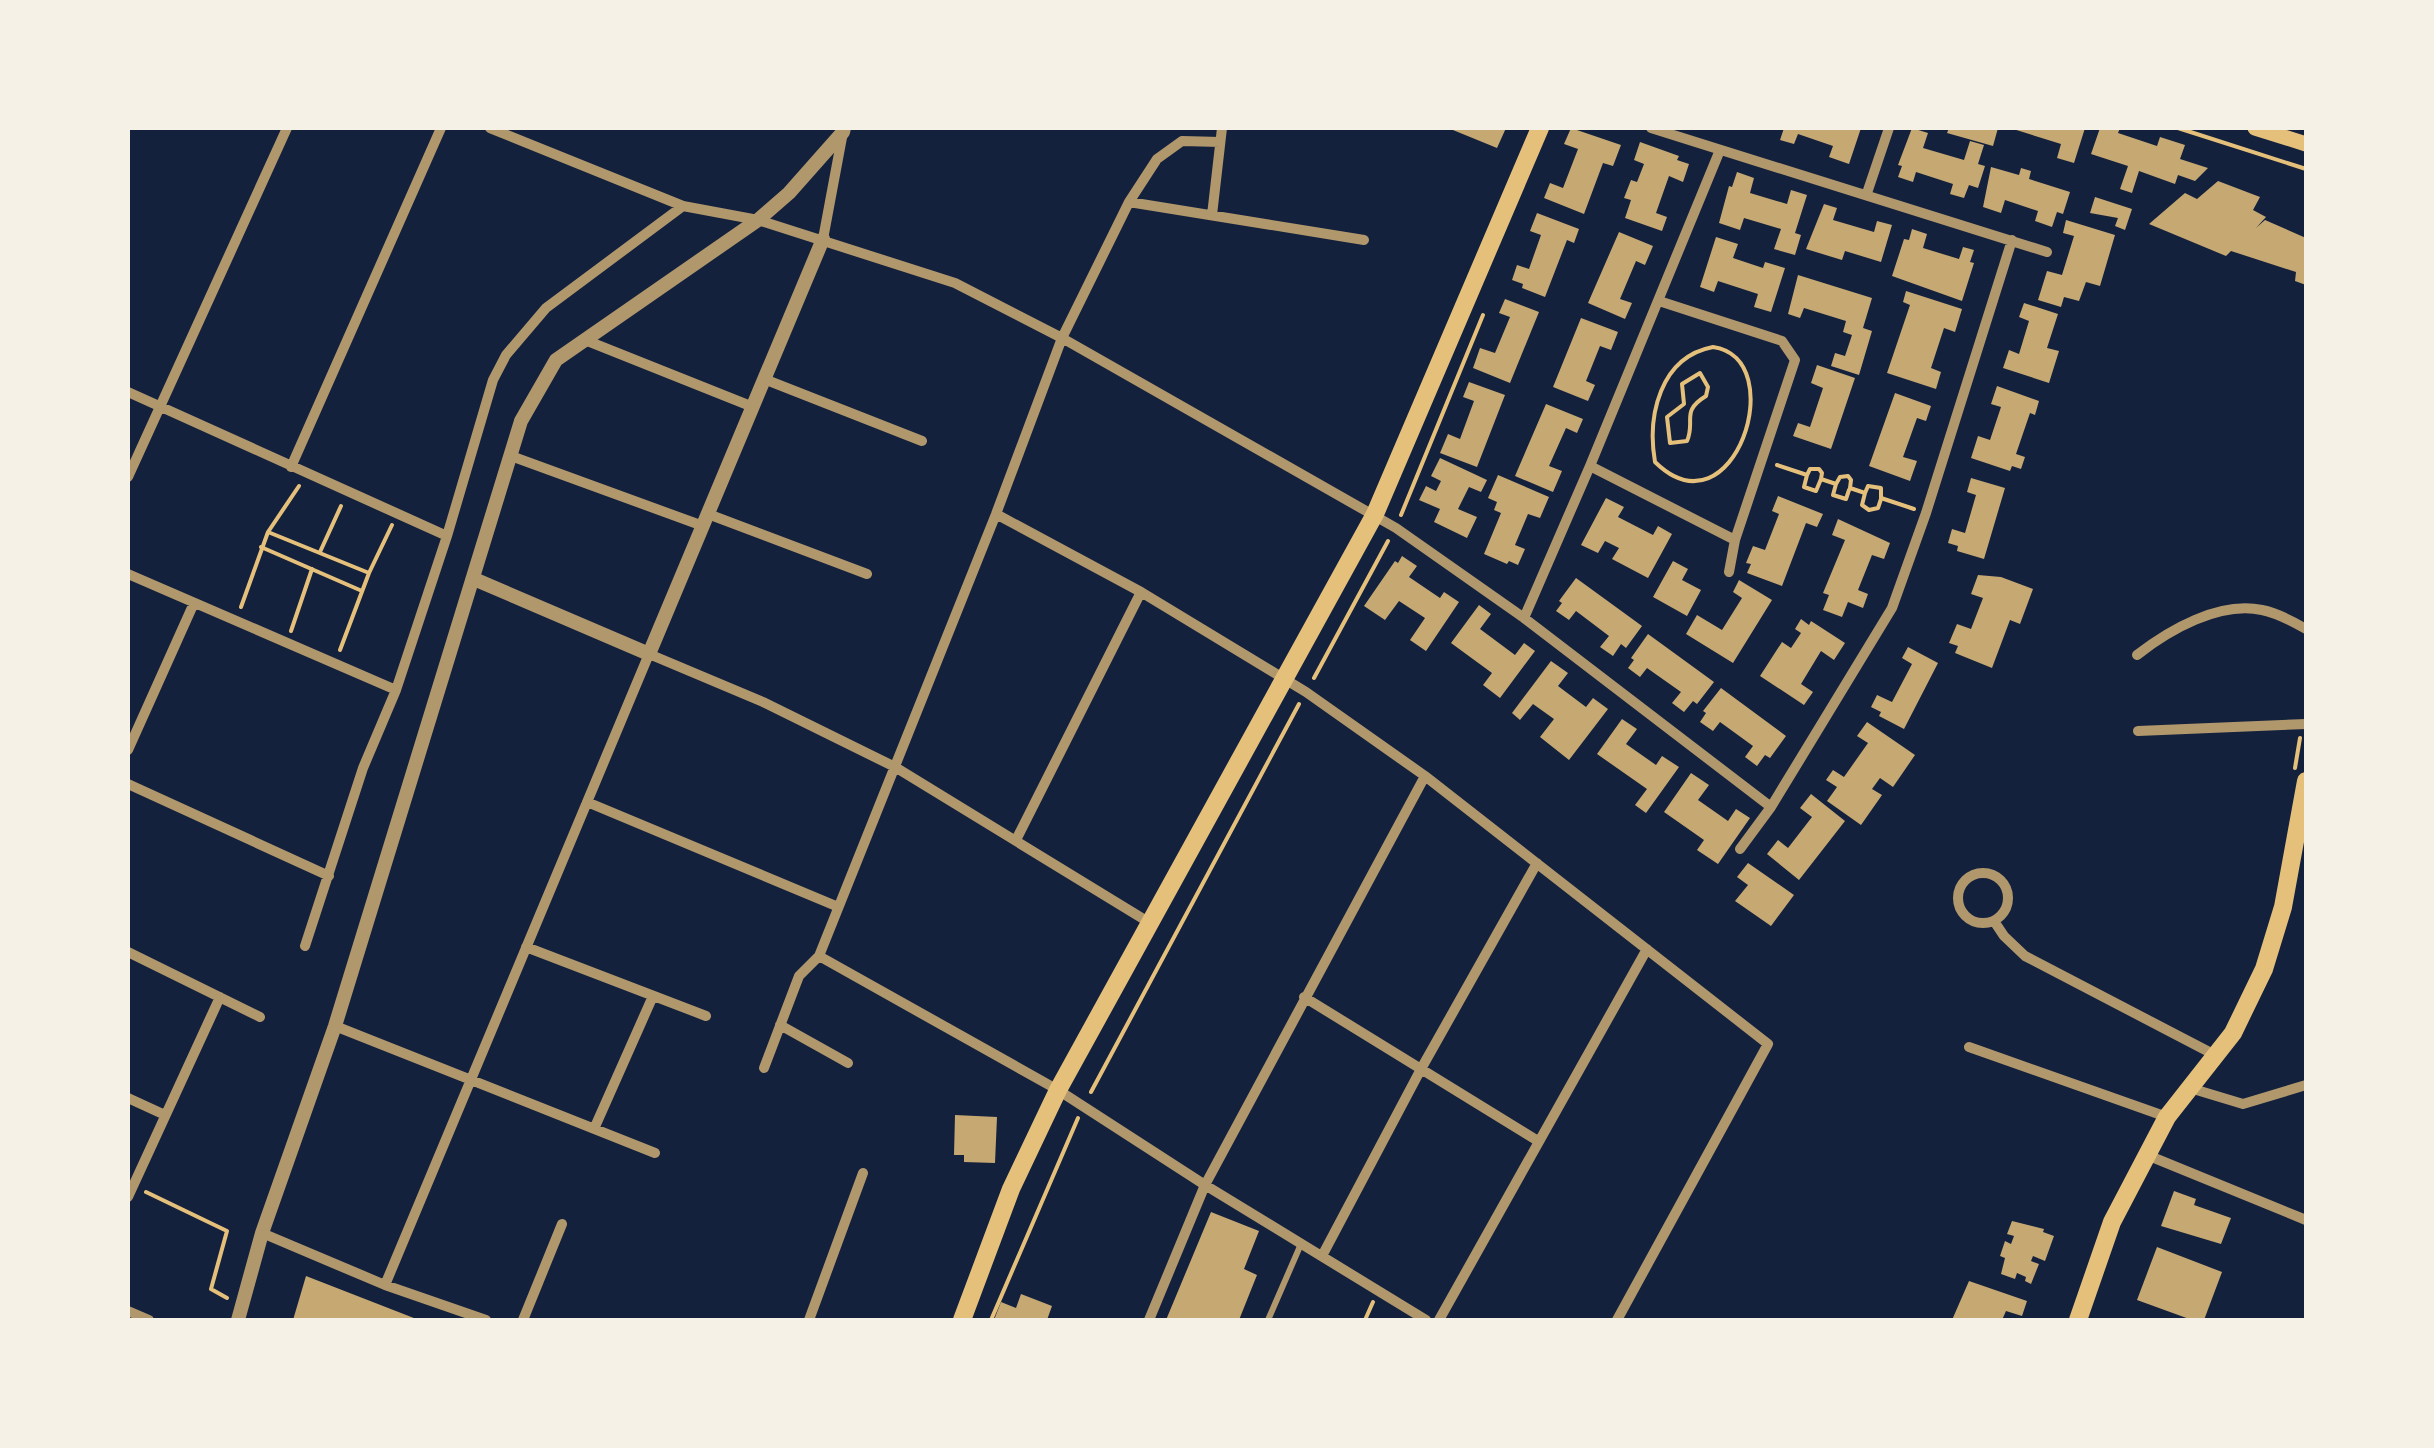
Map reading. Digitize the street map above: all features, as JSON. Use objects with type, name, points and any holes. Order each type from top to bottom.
[{"type":"main road","points":[[962,1320],[1011,1190],[1058,1090],[1374,514],[1540,128]]},
{"type":"main road","points":[[2258,128],[2306,144]]},
{"type":"main road","points":[[2282,136],[2306,152]]},
{"type":"main road","points":[[2078,1320],[2112,1222],[2167,1117],[2233,1033],[2264,969],[2283,907],[2300,780]]},
{"type":"street","points":[[128,477],[287,128]]},
{"type":"street","points":[[290,467],[441,128]]},
{"type":"street","points":[[490,128],[683,206],[758,220],[955,283],[1062,338],[1374,514],[1524,618],[1771,808]]},
{"type":"street","points":[[1212,214],[1222,128]]},
{"type":"street","points":[[1652,128],[2047,252]]},
{"type":"street","points":[[1867,193],[1889,128]]},
{"type":"street","points":[[238,1320],[262,1233],[336,1026],[521,421],[535,393],[556,360],[758,220],[789,193],[843,130]]},
{"type":"street","points":[[385,1285],[823,240],[843,130]]},
{"type":"street","points":[[764,1068],[799,976],[819,956],[1062,338],[1129,202],[1157,159],[1182,141],[1220,142]]},
{"type":"street","points":[[1524,618],[1720,150]]},
{"type":"street","points":[[1129,202],[1364,240]]},
{"type":"street","points":[[306,946],[363,768],[396,690],[447,536],[493,380],[506,355],[546,308],[683,206]]},
{"type":"street","points":[[1740,848],[1771,808],[1892,608],[2012,240]]},
{"type":"street","points":[[1659,301],[1782,341],[1795,360],[1735,540],[1729,572]]},
{"type":"street","points":[[585,340],[753,406]]},
{"type":"street","points":[[764,379],[922,441]]},
{"type":"street","points":[[128,392],[447,536]]},
{"type":"street","points":[[512,456],[867,574]]},
{"type":"street","points":[[1590,466],[1735,540]]},
{"type":"street","points":[[996,514],[1141,592],[1283,679],[1425,776],[1768,1044],[1617,1320]]},
{"type":"street","points":[[128,574],[396,690]]},
{"type":"street","points":[[474,579],[763,702],[895,767],[1151,924]]},
{"type":"street","points":[[1016,840],[1141,592]]},
{"type":"street","points":[[128,750],[194,602]]},
{"type":"street","points":[[2136,655],[2158,639],[2210,615],[2242,609],[2263,610],[2306,629]]},
{"type":"street","points":[[2138,730],[2305,724]]},
{"type":"street","points":[[1149,1320],[1205,1186],[1425,776]]},
{"type":"street","points":[[128,784],[329,876]]},
{"type":"street","points":[[588,802],[836,906]]},
{"type":"street","points":[[1322,1256],[1537,863]]},
{"type":"street","points":[[1985,874],[2004,885],[2006,908],[1994,921],[1977,923],[1962,914],[1958,897],[1970,877],[1985,874]]},
{"type":"street","points":[[1994,921],[2025,956],[2215,1055]]},
{"type":"street","points":[[526,947],[706,1016]]},
{"type":"street","points":[[1440,1320],[1647,949]]},
{"type":"street","points":[[128,952],[260,1017]]},
{"type":"street","points":[[819,956],[1058,1090],[1205,1186],[1426,1320]]},
{"type":"street","points":[[594,1129],[653,996]]},
{"type":"street","points":[[1304,997],[1538,1140]]},
{"type":"street","points":[[130,1191],[220,998]]},
{"type":"street","points":[[336,1026],[655,1153]]},
{"type":"street","points":[[780,1026],[848,1064]]},
{"type":"street","points":[[1969,1046],[2167,1117]]},
{"type":"street","points":[[2190,1088],[2243,1104],[2306,1085]]},
{"type":"street","points":[[128,1098],[165,1115]]},
{"type":"street","points":[[2147,1155],[2306,1220]]},
{"type":"street","points":[[809,1320],[863,1173]]},
{"type":"street","points":[[523,1320],[562,1224]]},
{"type":"street","points":[[262,1233],[385,1285],[486,1320]]},
{"type":"street","points":[[128,1311],[149,1320]]},
{"type":"lane","points":[[1268,1320],[1301,1244]]},
{"type":"path","points":[[2178,128],[2306,169]]},
{"type":"path","points":[[1714,346],[1739,359],[1753,392],[1751,412],[1732,458],[1719,474],[1696,483],[1668,475],[1655,462],[1651,420],[1674,368],[1699,349],[1714,346]]},
{"type":"path","points":[[1700,373],[1708,387],[1706,396],[1694,403],[1688,417],[1687,440],[1670,443],[1667,417],[1684,404],[1682,384],[1700,373]]},
{"type":"path","points":[[1763,461],[1807,474]]},
{"type":"path","points":[[1819,468],[1822,472],[1816,492],[1804,487],[1807,474],[1810,469],[1819,468]]},
{"type":"path","points":[[237,620],[268,532],[308,474]]},
{"type":"path","points":[[1848,476],[1852,482],[1847,498],[1834,496],[1836,484],[1840,477],[1848,476]]},
{"type":"path","points":[[1821,479],[1836,484]]},
{"type":"path","points":[[1868,486],[1881,488],[1878,508],[1869,510],[1862,504],[1865,493],[1868,486]]},
{"type":"path","points":[[1850,488],[1865,493]]},
{"type":"path","points":[[320,553],[347,492]]},
{"type":"path","points":[[1881,498],[1926,513]]},
{"type":"path","points":[[335,664],[369,573],[396,515]]},
{"type":"path","points":[[268,532],[369,573]]},
{"type":"path","points":[[262,547],[362,591]]},
{"type":"path","points":[[286,643],[312,569]]},
{"type":"path","points":[[2300,780],[2305,724]]},
{"type":"path","points":[[130,1191],[228,1231],[211,1290],[242,1303]]},
{"type":"building","points":[[1448,128],[1506,128],[1497,148]]},
{"type":"building","points":[[1571,128],[1621,145],[1613,166],[1603,163],[1584,214],[1544,198],[1550,183],[1563,188],[1578,149],[1564,144]]},
{"type":"building","points":[[1784,128],[1861,128],[1849,164],[1829,157],[1833,146],[1798,134],[1794,144],[1780,140]]},
{"type":"building","points":[[1912,128],[1928,133],[1923,148],[1964,160],[1970,141],[1984,145],[1978,164],[1985,166],[1978,188],[1969,185],[1964,198],[1950,194],[1953,184],[1916,172],[1913,182],[1898,177],[1902,166],[1898,165]]},
{"type":"building","points":[[1949,128],[1998,128],[1993,146],[1947,133]]},
{"type":"building","points":[[2010,128],[2085,128],[2074,163],[2057,158],[2061,144]]},
{"type":"building","points":[[2100,128],[2120,128],[2118,133],[2157,146],[2160,137],[2185,145],[2180,159],[2208,168],[2195,181],[2178,175],[2175,184],[2139,171],[2132,193],[2120,189],[2128,166],[2091,154]]},
{"type":"building","points":[[1640,142],[1679,156],[1677,160],[1689,164],[1683,182],[1669,176],[1656,213],[1667,217],[1662,231],[1625,218],[1631,200],[1624,198],[1631,180],[1637,182],[1644,164],[1634,160]]},
{"type":"building","points":[[1991,167],[2019,175],[2021,168],[2031,171],[2029,179],[2070,192],[2063,214],[2057,212],[2052,227],[2035,221],[2038,211],[2005,200],[2001,213],[1983,207]]},
{"type":"building","points":[[1737,172],[1754,178],[1750,193],[1787,204],[1791,190],[1807,195],[1795,233],[1801,235],[1795,255],[1774,249],[1781,229],[1744,218],[1740,230],[1719,223]]},
{"type":"building","points":[[2218,181],[2260,197],[2253,210],[2266,217],[2256,228],[2265,220],[2306,238],[2306,285],[2295,281],[2296,272],[2231,251],[2226,256],[2149,224],[2185,193],[2197,199]]},
{"type":"building","points":[[2095,197],[2132,209],[2125,230],[2115,226],[2118,218],[2090,213]]},
{"type":"building","points":[[1824,204],[1837,208],[1833,220],[1874,232],[1877,221],[1892,225],[1881,262],[1845,251],[1842,260],[1806,249]]},
{"type":"building","points":[[1537,213],[1579,229],[1574,243],[1567,240],[1545,297],[1512,280],[1517,265],[1529,269],[1541,235],[1530,231]]},
{"type":"building","points":[[2066,220],[2115,235],[2100,286],[2086,282],[2079,301],[2064,297],[2061,307],[2038,300],[2047,271],[2062,275],[2074,236],[2063,233]]},
{"type":"building","points":[[1912,229],[1927,234],[1923,248],[1959,259],[1963,247],[1974,250],[1962,301],[1892,276],[1904,239],[1909,240]]},
{"type":"building","points":[[1619,232],[1653,246],[1645,265],[1636,261],[1620,299],[1632,303],[1625,319],[1588,303]]},
{"type":"building","points":[[1716,237],[1738,244],[1733,258],[1763,268],[1765,262],[1785,268],[1771,312],[1754,307],[1758,294],[1718,281],[1714,292],[1700,287]]},
{"type":"building","points":[[1798,275],[1872,298],[1863,328],[1872,331],[1859,375],[1831,366],[1835,353],[1845,356],[1852,335],[1843,332],[1846,321],[1804,308],[1800,318],[1788,314]]},
{"type":"building","points":[[1906,291],[1962,309],[1955,332],[1944,328],[1931,368],[1941,372],[1936,389],[1887,373],[1910,305],[1903,302]]},
{"type":"building","points":[[1505,299],[1539,312],[1510,383],[1473,368],[1480,348],[1495,353],[1510,317],[1499,313]]},
{"type":"building","points":[[2024,303],[2058,314],[2047,348],[2059,351],[2049,383],[2003,368],[2009,350],[2019,354],[2029,321],[2019,317]]},
{"type":"building","points":[[1581,318],[1618,332],[1611,350],[1600,346],[1586,381],[1595,385],[1588,401],[1553,387]]},
{"type":"building","points":[[1817,365],[1855,378],[1831,449],[1793,436],[1798,423],[1810,427],[1823,388],[1811,383]]},
{"type":"building","points":[[1469,382],[1505,395],[1477,467],[1440,453],[1448,434],[1460,439],[1474,401],[1463,397]]},
{"type":"building","points":[[1997,386],[2039,401],[2035,415],[2030,413],[2016,454],[2025,457],[2021,469],[2012,466],[2010,471],[1971,458],[1978,436],[1990,440],[2001,407],[1991,404]]},
{"type":"building","points":[[1895,393],[1931,406],[1926,421],[1917,418],[1903,457],[1917,461],[1910,481],[1869,466]]},
{"type":"building","points":[[1546,404],[1583,419],[1577,433],[1566,428],[1549,466],[1562,471],[1553,492],[1515,476]]},
{"type":"building","points":[[1440,458],[1487,480],[1481,492],[1469,487],[1458,509],[1477,517],[1467,538],[1434,522],[1440,509],[1419,500],[1426,486],[1436,491],[1441,481],[1431,476]]},
{"type":"building","points":[[1498,475],[1549,497],[1540,518],[1528,514],[1515,545],[1525,549],[1518,565],[1484,554],[1501,513],[1494,510],[1497,502],[1488,498]]},
{"type":"building","points":[[1971,478],[2005,488],[1984,559],[1957,551],[1958,546],[1948,543],[1952,529],[1965,533],[1976,495],[1967,492]]},
{"type":"building","points":[[1778,496],[1823,514],[1817,527],[1806,523],[1782,586],[1747,573],[1751,564],[1746,563],[1753,546],[1765,550],[1779,514],[1772,511]]},
{"type":"building","points":[[1606,498],[1624,507],[1618,517],[1653,535],[1658,526],[1672,534],[1648,578],[1612,559],[1619,548],[1605,541],[1598,553],[1581,545]]},
{"type":"building","points":[[1838,519],[1890,543],[1884,559],[1872,555],[1858,590],[1868,594],[1863,608],[1848,602],[1842,617],[1823,610],[1829,595],[1823,593],[1845,540],[1832,535]]},
{"type":"building","points":[[1402,556],[1417,566],[1409,577],[1440,598],[1444,592],[1459,602],[1426,651],[1410,640],[1425,618],[1399,601],[1385,620],[1364,606]]},
{"type":"building","points":[[1673,561],[1688,569],[1682,580],[1701,590],[1687,616],[1653,597]]},
{"type":"building","points":[[1978,575],[2001,577],[2033,589],[2020,624],[2010,620],[1992,668],[1955,653],[1958,646],[1949,643],[1957,624],[1971,629],[1983,598],[1971,594]]},
{"type":"building","points":[[1576,578],[1642,626],[1626,648],[1621,644],[1613,656],[1600,647],[1609,636],[1576,611],[1569,620],[1556,611]]},
{"type":"building","points":[[1739,580],[1772,600],[1733,663],[1686,634],[1697,615],[1722,630],[1742,598],[1733,592]]},
{"type":"building","points":[[1479,605],[1491,614],[1480,629],[1515,655],[1524,643],[1535,651],[1500,698],[1483,685],[1492,673],[1451,643]]},
{"type":"building","points":[[1801,619],[1809,625],[1811,621],[1845,643],[1834,660],[1821,651],[1801,684],[1813,692],[1804,705],[1760,676],[1782,642],[1791,648],[1801,633],[1795,629]]},
{"type":"building","points":[[1648,634],[1714,682],[1697,704],[1693,701],[1684,712],[1672,703],[1681,692],[1647,668],[1640,677],[1628,668]]},
{"type":"building","points":[[1908,647],[1938,663],[1904,729],[1879,716],[1881,712],[1871,707],[1877,695],[1892,702],[1912,664],[1902,658]]},
{"type":"building","points":[[1551,661],[1568,673],[1558,686],[1586,707],[1593,698],[1608,709],[1569,760],[1540,737],[1554,719],[1533,704],[1520,720],[1512,713]]},
{"type":"building","points":[[1721,688],[1786,736],[1770,758],[1765,755],[1757,766],[1745,757],[1753,746],[1720,722],[1713,731],[1700,722],[1706,713],[1703,711]]},
{"type":"building","points":[[1622,719],[1637,729],[1626,744],[1656,765],[1662,756],[1679,767],[1646,813],[1635,805],[1647,789],[1597,754]]},
{"type":"building","points":[[1867,722],[1915,755],[1893,787],[1880,778],[1872,789],[1882,795],[1861,825],[1827,801],[1837,787],[1826,780],[1833,770],[1844,777],[1868,743],[1857,736]]},
{"type":"building","points":[[1691,773],[1709,785],[1698,800],[1728,821],[1736,809],[1750,818],[1718,864],[1697,850],[1704,840],[1664,812]]},
{"type":"building","points":[[1811,794],[1845,821],[1799,880],[1767,854],[1778,840],[1788,848],[1812,817],[1800,808]]},
{"type":"building","points":[[1748,863],[1794,895],[1771,926],[1735,901],[1748,885],[1737,877]]},
{"type":"building","points":[[955,1115],[997,1117],[995,1163],[964,1162],[964,1155],[954,1155]]},
{"type":"building","points":[[2174,1191],[2196,1199],[2194,1205],[2231,1218],[2221,1244],[2161,1226]]},
{"type":"building","points":[[1211,1212],[1259,1231],[1244,1269],[1257,1275],[1239,1320],[1166,1320]]},
{"type":"building","points":[[2012,1221],[2044,1229],[2043,1232],[2054,1236],[2045,1261],[2033,1256],[2031,1261],[2039,1264],[2031,1284],[2017,1273],[2015,1279],[2001,1274],[2005,1258],[2000,1256],[2005,1241],[2011,1244],[2014,1236],[2007,1234]]},
{"type":"building","points":[[2157,1247],[2222,1272],[2204,1320],[2192,1320],[2137,1300]]},
{"type":"building","points":[[306,1276],[419,1320],[293,1320]]},
{"type":"building","points":[[1969,1281],[2027,1301],[2022,1316],[2006,1311],[2002,1320],[1952,1320]]},
{"type":"building","points":[[1021,1294],[1052,1306],[1047,1320],[994,1320],[1001,1302],[1016,1308]]}]
